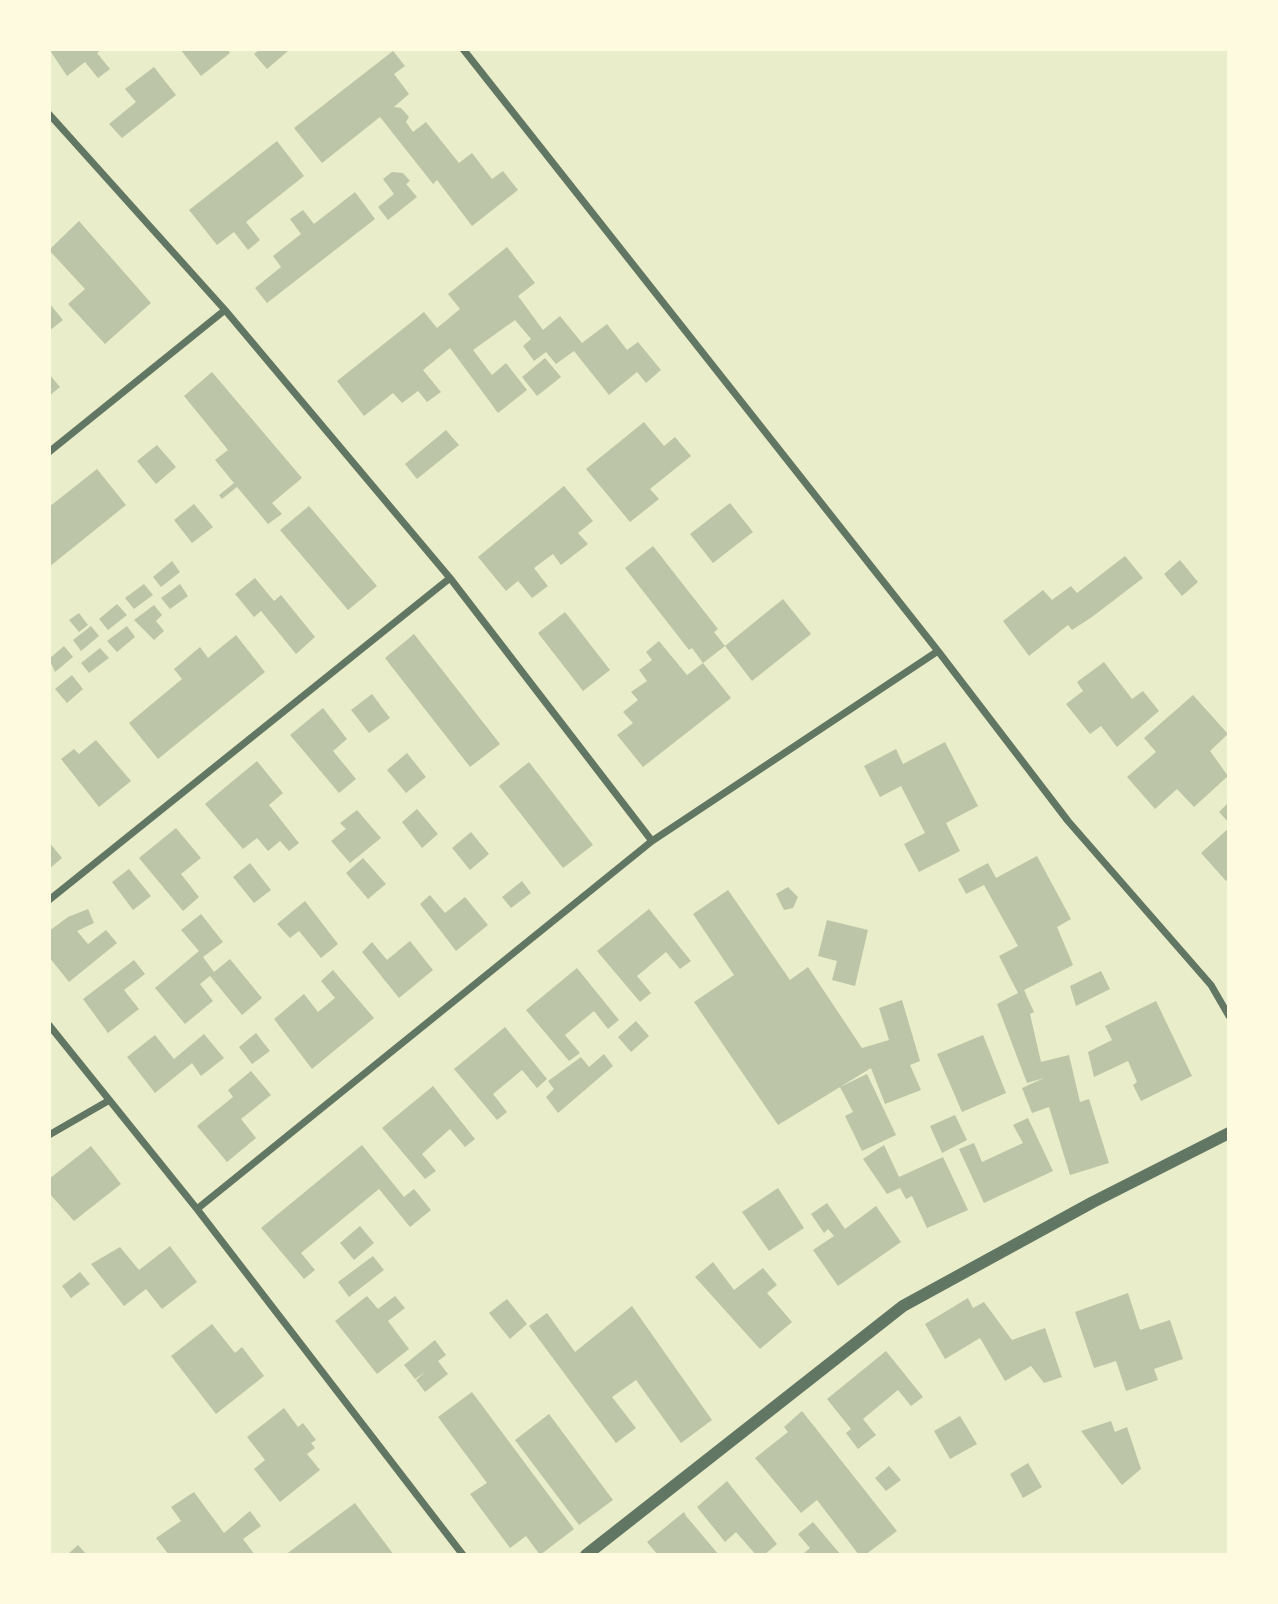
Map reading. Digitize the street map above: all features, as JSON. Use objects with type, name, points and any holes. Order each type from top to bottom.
[{"type":"street","points":[[463,49],[938,651],[1068,821],[1212,985],[1229,1016]]},
{"type":"street","points":[[49,114],[225,310],[450,578],[652,841]]},
{"type":"street","points":[[49,452],[225,310]]},
{"type":"street","points":[[49,900],[450,578]]},
{"type":"street","points":[[197,1209],[652,841],[938,651]]},
{"type":"street","points":[[49,1025],[197,1209],[463,1555]]},
{"type":"street","points":[[49,1135],[108,1101]]},
{"type":"street","points":[[586,1555],[903,1306],[1093,1202],[1229,1133]]},
{"type":"building","points":[[49,49],[102,49],[97,53],[110,69],[98,78],[85,62],[67,76]]},
{"type":"building","points":[[180,49],[227,49],[230,53],[201,76]]},
{"type":"building","points":[[260,49],[288,51],[267,69],[254,54]]},
{"type":"building","points":[[393,51],[405,66],[394,74],[409,94],[394,107],[401,108],[409,117],[406,122],[413,132],[426,122],[459,163],[472,153],[492,179],[503,171],[518,190],[472,226],[437,180],[433,184],[380,117],[322,163],[294,128]]},
{"type":"building","points":[[154,67],[176,95],[122,138],[109,124],[136,102],[125,89]]},
{"type":"building","points":[[277,141],[304,176],[246,222],[260,240],[248,250],[234,232],[217,245],[189,210]]},
{"type":"building","points":[[392,172],[403,173],[410,181],[406,184],[417,197],[388,220],[378,207],[394,194],[383,179]]},
{"type":"building","points":[[355,192],[375,219],[267,303],[255,288],[281,267],[273,256],[301,234],[290,219],[303,210],[314,224]]},
{"type":"building","points":[[79,221],[151,303],[105,344],[68,304],[85,289],[49,250]]},
{"type":"building","points":[[507,247],[535,283],[518,296],[543,330],[560,316],[582,343],[607,324],[627,350],[638,342],[661,370],[646,383],[637,372],[609,395],[574,351],[556,364],[546,352],[534,361],[523,346],[531,339],[515,320],[473,350],[492,375],[506,363],[527,390],[498,413],[450,348],[423,370],[441,392],[427,402],[418,391],[402,403],[393,393],[364,416],[337,381],[424,312],[437,328],[460,309],[448,294]]},
{"type":"building","points":[[49,303],[63,320],[49,331]]},
{"type":"building","points":[[545,358],[561,377],[537,396],[522,377]]},
{"type":"building","points":[[212,372],[302,478],[272,503],[282,514],[268,524],[237,487],[222,499],[219,495],[234,483],[215,460],[228,450],[184,396]]},
{"type":"building","points":[[49,374],[60,387],[49,396]]},
{"type":"building","points":[[644,422],[664,446],[675,437],[691,456],[650,489],[659,499],[630,522],[586,469]]},
{"type":"building","points":[[446,430],[459,445],[417,479],[405,464]]},
{"type":"building","points":[[157,445],[176,467],[156,484],[137,461]]},
{"type":"building","points":[[97,469],[126,505],[49,567],[49,507]]},
{"type":"building","points":[[564,486],[593,521],[578,533],[588,544],[561,565],[553,554],[534,568],[548,586],[532,598],[518,581],[506,591],[478,557]]},
{"type":"building","points":[[730,503],[753,532],[713,563],[690,534]]},
{"type":"building","points":[[194,504],[213,527],[192,543],[174,520]]},
{"type":"building","points":[[309,506],[377,586],[348,610],[280,530]]},
{"type":"building","points":[[653,546],[718,629],[714,632],[725,646],[703,663],[692,648],[689,650],[625,568]]},
{"type":"building","points":[[1125,556],[1143,578],[1072,630],[1068,625],[1029,656],[1003,621],[1043,590],[1052,600],[1071,586],[1077,593]]},
{"type":"building","points":[[1180,560],[1198,582],[1182,596],[1164,574]]},
{"type":"building","points":[[172,561],[180,572],[161,587],[153,577]]},
{"type":"building","points":[[255,578],[274,601],[281,595],[315,637],[296,654],[261,611],[254,617],[235,594]]},
{"type":"building","points":[[144,584],[153,595],[134,609],[125,598]]},
{"type":"building","points":[[180,584],[188,596],[170,609],[161,598]]},
{"type":"building","points":[[783,599],[811,634],[752,681],[725,646]]},
{"type":"building","points":[[117,604],[127,615],[108,630],[99,619]]},
{"type":"building","points":[[154,605],[162,615],[156,621],[164,631],[154,640],[134,620]]},
{"type":"building","points":[[565,612],[610,670],[583,691],[538,633]]},
{"type":"building","points":[[79,613],[88,625],[79,632],[69,620]]},
{"type":"building","points":[[91,626],[99,636],[81,651],[73,640]]},
{"type":"building","points":[[127,626],[135,637],[117,652],[107,641]]},
{"type":"building","points":[[414,634],[500,744],[470,767],[385,658]]},
{"type":"building","points":[[236,635],[265,672],[158,759],[129,723],[182,679],[174,669],[200,647],[208,658]]},
{"type":"building","points":[[659,641],[687,675],[703,663],[731,698],[643,767],[617,735],[633,723],[623,712],[638,700],[631,692],[647,681],[639,670],[652,660],[646,652]]},
{"type":"building","points":[[64,646],[73,657],[55,672],[49,659]]},
{"type":"building","points":[[100,648],[109,658],[89,673],[81,663]]},
{"type":"building","points":[[1104,662],[1132,699],[1143,691],[1159,711],[1117,747],[1101,726],[1090,734],[1066,704],[1083,691],[1077,682]]},
{"type":"building","points":[[72,675],[83,689],[67,703],[55,689]]},
{"type":"building","points":[[372,694],[390,718],[369,733],[351,710]]},
{"type":"building","points":[[1193,695],[1228,734],[1210,751],[1228,776],[1194,807],[1177,789],[1155,809],[1127,777],[1156,752],[1144,738]]},
{"type":"building","points":[[323,708],[347,739],[333,751],[356,779],[339,793],[290,735]]},
{"type":"building","points":[[96,740],[131,781],[99,807],[61,759],[74,749],[79,754]]},
{"type":"building","points":[[945,742],[978,806],[946,823],[960,851],[919,872],[904,844],[925,833],[901,786],[880,797],[864,766],[896,749],[903,764]]},
{"type":"building","points":[[407,753],[426,777],[406,793],[387,770]]},
{"type":"building","points":[[257,761],[283,793],[269,805],[299,843],[289,851],[280,841],[268,851],[257,838],[243,849],[205,804]]},
{"type":"building","points":[[529,762],[593,845],[563,868],[499,786]]},
{"type":"building","points":[[1229,802],[1229,823],[1219,812]]},
{"type":"building","points":[[417,809],[438,834],[422,848],[402,822]]},
{"type":"building","points":[[357,810],[381,838],[350,863],[331,841],[346,829],[340,823]]},
{"type":"building","points":[[176,828],[201,858],[181,874],[199,897],[183,911],[139,858]]},
{"type":"building","points":[[1229,828],[1229,878],[1226,881],[1201,853]]},
{"type":"building","points":[[471,832],[489,854],[470,870],[452,848]]},
{"type":"building","points":[[49,842],[62,858],[49,869]]},
{"type":"building","points":[[1037,856],[1071,919],[1057,927],[1073,965],[1024,990],[1034,1012],[1030,1014],[1041,1062],[1069,1055],[1080,1102],[1089,1099],[1109,1163],[1070,1175],[1049,1107],[1032,1113],[1022,1088],[1044,1078],[1027,1083],[997,1004],[1018,993],[999,956],[1018,946],[984,885],[966,894],[958,879],[988,863],[996,878]]},
{"type":"building","points":[[363,858],[386,884],[368,899],[346,873]]},
{"type":"building","points":[[250,863],[271,890],[254,903],[233,877]]},
{"type":"building","points":[[129,869],[151,896],[133,910],[112,882]]},
{"type":"building","points":[[522,881],[531,893],[511,908],[502,897]]},
{"type":"building","points":[[788,887],[798,897],[793,908],[784,910],[776,894]]},
{"type":"building","points":[[728,890],[790,980],[808,967],[862,1048],[889,1040],[879,1008],[902,1000],[920,1061],[910,1065],[921,1090],[885,1104],[871,1068],[778,1125],[694,1002],[734,975],[693,914]]},
{"type":"building","points":[[430,895],[445,913],[465,897],[488,925],[456,951],[420,904]]},
{"type":"building","points":[[305,901],[338,944],[321,958],[299,931],[290,938],[277,924]]},
{"type":"building","points":[[88,909],[94,923],[77,931],[88,944],[106,930],[117,943],[69,982],[49,957],[49,931],[68,917]]},
{"type":"building","points":[[649,909],[691,961],[680,969],[666,952],[637,976],[651,993],[640,1002],[597,951]]},
{"type":"building","points":[[201,914],[223,942],[203,957],[214,972],[230,959],[262,998],[242,1015],[210,976],[200,984],[213,1001],[185,1024],[155,988],[199,951],[181,930]]},
{"type":"building","points":[[827,920],[868,930],[855,986],[832,980],[837,961],[818,956]]},
{"type":"building","points":[[410,941],[433,970],[399,998],[362,952],[372,942],[387,960]]},
{"type":"building","points":[[134,960],[145,974],[124,990],[139,1009],[108,1033],[83,999]]},
{"type":"building","points":[[577,968],[619,1020],[608,1029],[594,1011],[565,1035],[580,1053],[569,1061],[526,1010]]},
{"type":"building","points":[[333,970],[374,1018],[312,1069],[274,1019],[304,994],[318,1012],[335,998],[321,981]]},
{"type":"building","points":[[1101,971],[1110,989],[1076,1006],[1070,986]]},
{"type":"building","points":[[1156,1001],[1192,1076],[1141,1101],[1133,1085],[1137,1082],[1128,1061],[1094,1077],[1088,1052],[1112,1040],[1105,1026]]},
{"type":"building","points":[[636,1021],[649,1036],[631,1052],[618,1037]]},
{"type":"building","points":[[505,1027],[547,1079],[537,1088],[522,1070],[493,1094],[507,1112],[497,1120],[454,1069]]},
{"type":"building","points":[[256,1033],[270,1051],[252,1064],[239,1047]]},
{"type":"building","points":[[204,1034],[224,1058],[201,1076],[192,1063],[155,1093],[127,1057],[155,1035],[174,1059]]},
{"type":"building","points":[[983,1035],[1006,1093],[962,1112],[937,1054]]},
{"type":"building","points":[[604,1054],[613,1066],[558,1113],[546,1097],[554,1089],[548,1081],[581,1057],[589,1067]]},
{"type":"building","points":[[251,1071],[271,1095],[241,1119],[256,1138],[227,1162],[197,1126],[233,1097],[228,1090]]},
{"type":"building","points":[[867,1074],[896,1135],[862,1151],[845,1116],[853,1112],[840,1087]]},
{"type":"building","points":[[433,1086],[475,1139],[465,1147],[450,1129],[422,1154],[436,1171],[425,1179],[382,1128]]},
{"type":"building","points":[[955,1115],[967,1140],[942,1153],[930,1126]]},
{"type":"building","points":[[1028,1118],[1053,1171],[984,1203],[959,1149],[974,1143],[982,1162],[1023,1143],[1013,1125]]},
{"type":"building","points":[[362,1145],[404,1197],[414,1189],[431,1210],[410,1227],[379,1189],[301,1253],[315,1270],[304,1279],[261,1228]]},
{"type":"building","points":[[884,1145],[899,1177],[943,1157],[968,1210],[927,1228],[912,1196],[906,1199],[900,1188],[887,1194],[863,1159]]},
{"type":"building","points":[[91,1146],[121,1184],[74,1221],[49,1193],[49,1179]]},
{"type":"building","points":[[778,1188],[804,1228],[769,1251],[742,1212]]},
{"type":"building","points":[[827,1203],[845,1229],[876,1206],[901,1242],[838,1286],[813,1250],[834,1236],[828,1229],[824,1233],[811,1214]]},
{"type":"building","points":[[360,1226],[374,1243],[354,1260],[340,1243]]},
{"type":"building","points":[[170,1246],[197,1282],[162,1309],[146,1289],[124,1306],[91,1264],[120,1247],[139,1270]]},
{"type":"building","points":[[373,1256],[384,1270],[349,1297],[338,1282]]},
{"type":"building","points":[[713,1262],[734,1290],[763,1268],[777,1285],[767,1293],[792,1322],[760,1349],[695,1277]]},
{"type":"building","points":[[80,1272],[90,1284],[71,1298],[62,1286]]},
{"type":"building","points":[[1128,1293],[1140,1330],[1170,1320],[1183,1359],[1154,1369],[1158,1380],[1126,1391],[1116,1361],[1094,1368],[1075,1312]]},
{"type":"building","points":[[367,1296],[378,1309],[395,1296],[405,1308],[388,1321],[409,1349],[377,1374],[335,1321]]},
{"type":"building","points":[[968,1298],[973,1308],[984,1302],[1012,1340],[1045,1328],[1062,1377],[1044,1383],[1031,1366],[1005,1381],[980,1338],[945,1359],[925,1324]]},
{"type":"building","points":[[507,1299],[527,1324],[510,1339],[489,1313]]},
{"type":"building","points":[[632,1306],[712,1420],[681,1443],[636,1380],[612,1397],[636,1428],[616,1443],[529,1326],[547,1313],[575,1352]]},
{"type":"building","points":[[212,1324],[235,1353],[242,1347],[264,1376],[216,1414],[171,1356]]},
{"type":"building","points":[[435,1340],[446,1355],[438,1361],[448,1374],[425,1392],[416,1380],[425,1372],[415,1379],[404,1365]]},
{"type":"building","points":[[886,1351],[923,1397],[911,1406],[898,1390],[863,1419],[876,1435],[858,1449],[846,1433],[851,1429],[827,1399]]},
{"type":"building","points":[[472,1392],[574,1529],[540,1555],[526,1536],[510,1548],[470,1494],[487,1483],[438,1417]]},
{"type":"building","points":[[284,1408],[298,1427],[303,1423],[316,1440],[311,1443],[315,1448],[307,1454],[320,1470],[280,1502],[254,1469],[265,1460],[247,1437]]},
{"type":"building","points":[[802,1411],[897,1531],[865,1555],[859,1555],[817,1500],[801,1513],[755,1458],[788,1432],[784,1427]]},
{"type":"building","points":[[549,1414],[613,1500],[579,1525],[515,1440]]},
{"type":"building","points":[[960,1416],[977,1444],[950,1459],[934,1431]]},
{"type":"building","points":[[1111,1421],[1115,1432],[1127,1427],[1141,1469],[1122,1485],[1081,1431]]},
{"type":"building","points":[[1028,1463],[1042,1487],[1023,1498],[1010,1474]]},
{"type":"building","points":[[889,1466],[901,1480],[886,1491],[875,1478]]},
{"type":"building","points":[[727,1481],[777,1544],[764,1555],[756,1555],[736,1532],[725,1542],[697,1507]]},
{"type":"building","points":[[194,1492],[224,1533],[250,1511],[261,1526],[243,1539],[255,1555],[169,1555],[156,1538],[181,1521],[171,1507]]},
{"type":"building","points":[[355,1503],[394,1555],[285,1555]]},
{"type":"building","points":[[684,1512],[719,1555],[658,1555],[647,1542]]},
{"type":"building","points":[[813,1522],[841,1555],[802,1555],[810,1548],[798,1534]]},
{"type":"building","points":[[78,1545],[87,1555],[67,1555]]}]
